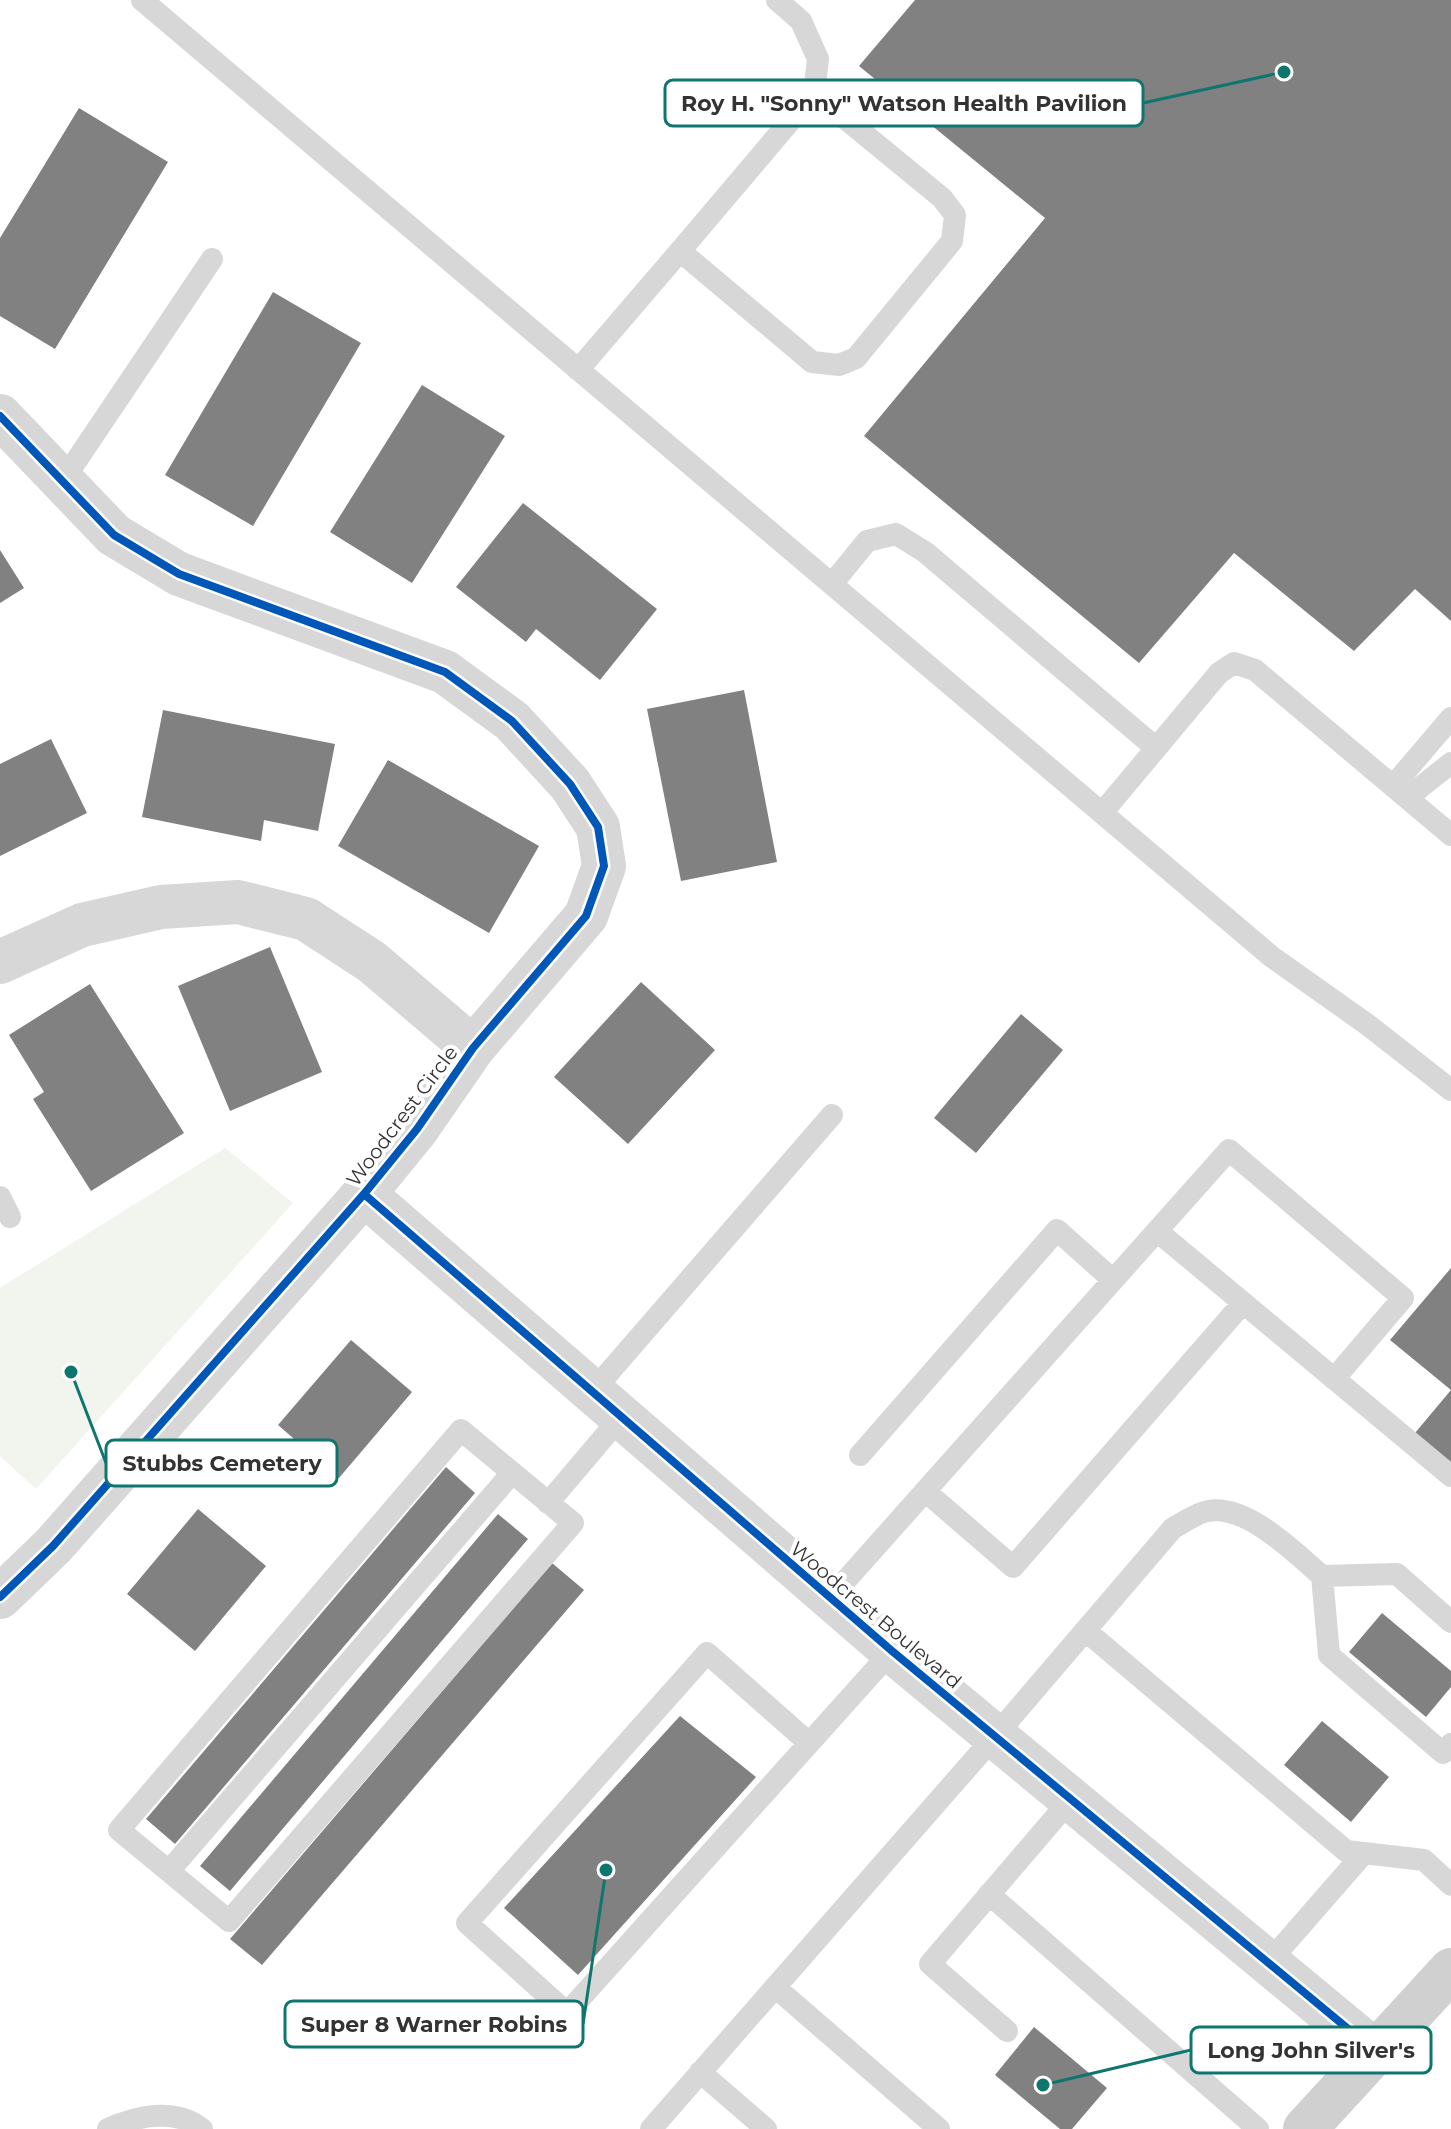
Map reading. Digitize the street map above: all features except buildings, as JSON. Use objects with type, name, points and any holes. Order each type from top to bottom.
[{"type":"main road","points":[[1305,2129],[1451,1970]]},
{"type":"street","name":"Woodcrest Circle","points":[[0,416],[114,535],[179,574],[445,672],[512,721],[570,784],[598,827],[604,866],[586,916],[473,1048],[417,1129],[364,1194],[53,1546],[0,1597]]},
{"type":"street","points":[[0,962],[82,925],[161,907],[238,902],[306,919],[372,962],[473,1048]]},
{"type":"street","name":"Woodcrest Boulevard","points":[[364,1194],[892,1651],[1376,2052]]},
{"type":"lane","points":[[142,0],[1272,957],[1368,1025],[1451,1090]]},
{"type":"lane","points":[[578,370],[814,93],[818,59],[801,21],[777,0]]},
{"type":"lane","points":[[680,251],[812,362],[839,365],[856,358],[952,241],[955,215],[942,198],[814,93]]},
{"type":"lane","points":[[62,482],[212,259]]},
{"type":"lane","points":[[832,584],[867,541],[896,534],[925,552],[1156,748]]},
{"type":"lane","points":[[1102,813],[1219,673],[1234,663],[1255,670],[1451,835]]},
{"type":"lane","points":[[1400,792],[1451,718]]},
{"type":"lane","points":[[1400,792],[1451,763]]},
{"type":"lane","points":[[548,1503],[607,1404],[832,1115]]},
{"type":"lane","points":[[830,1598],[1229,1150],[1403,1298],[1334,1379]]},
{"type":"lane","points":[[860,1455],[1057,1230],[1113,1280]]},
{"type":"lane","points":[[1157,1231],[1451,1476]]},
{"type":"lane","points":[[925,1491],[1013,1567],[1243,1303]]},
{"type":"lane","points":[[461,1430],[512,1473],[573,1523],[229,1921],[119,1830],[461,1430]]},
{"type":"lane","points":[[169,1871],[512,1473]]},
{"type":"lane","points":[[651,2129],[1173,1528],[1208,1511],[1243,1515],[1284,1543],[1322,1576],[1397,1574],[1451,1622]]},
{"type":"lane","points":[[1322,1576],[1329,1655],[1443,1753],[1451,1744]]},
{"type":"lane","points":[[1086,1631],[1346,1851],[1424,1860],[1451,1885]]},
{"type":"lane","points":[[809,1743],[707,1653],[467,1923],[567,2013],[892,1651]]},
{"type":"lane","points":[[1007,2031],[930,1964],[1071,1799]]},
{"type":"lane","points":[[1269,1962],[1364,1853]]},
{"type":"lane","points":[[989,1894],[1258,2129]]},
{"type":"lane","points":[[775,1987],[939,2129]]},
{"type":"lane","points":[[700,2072],[766,2129]]},
{"type":"lane","points":[[108,2129],[141,2116],[175,2117],[193,2122],[202,2129]]},
{"type":"shaded area","points":[[225,1148],[293,1203],[36,1489],[0,1456],[0,1288]]},
{"type":"cycle path","points":[[0,416],[114,535],[179,574],[445,672],[512,721],[570,784],[598,827],[604,866],[586,916],[473,1048],[417,1129],[364,1194],[53,1546],[0,1597]]},
{"type":"cycle path","points":[[364,1194],[892,1651],[1376,2052]]},
{"type":"place","name":"Roy H. \"Sonny\" Watson Health Pavilion","points":[[1284,72]]},
{"type":"place","name":"Stubbs Cemetery","points":[[71,1372]]},
{"type":"place","name":"Super 8 Warner Robins","points":[[606,1870]]},
{"type":"place","name":"Long John Silver's","points":[[1043,2085]]}]
